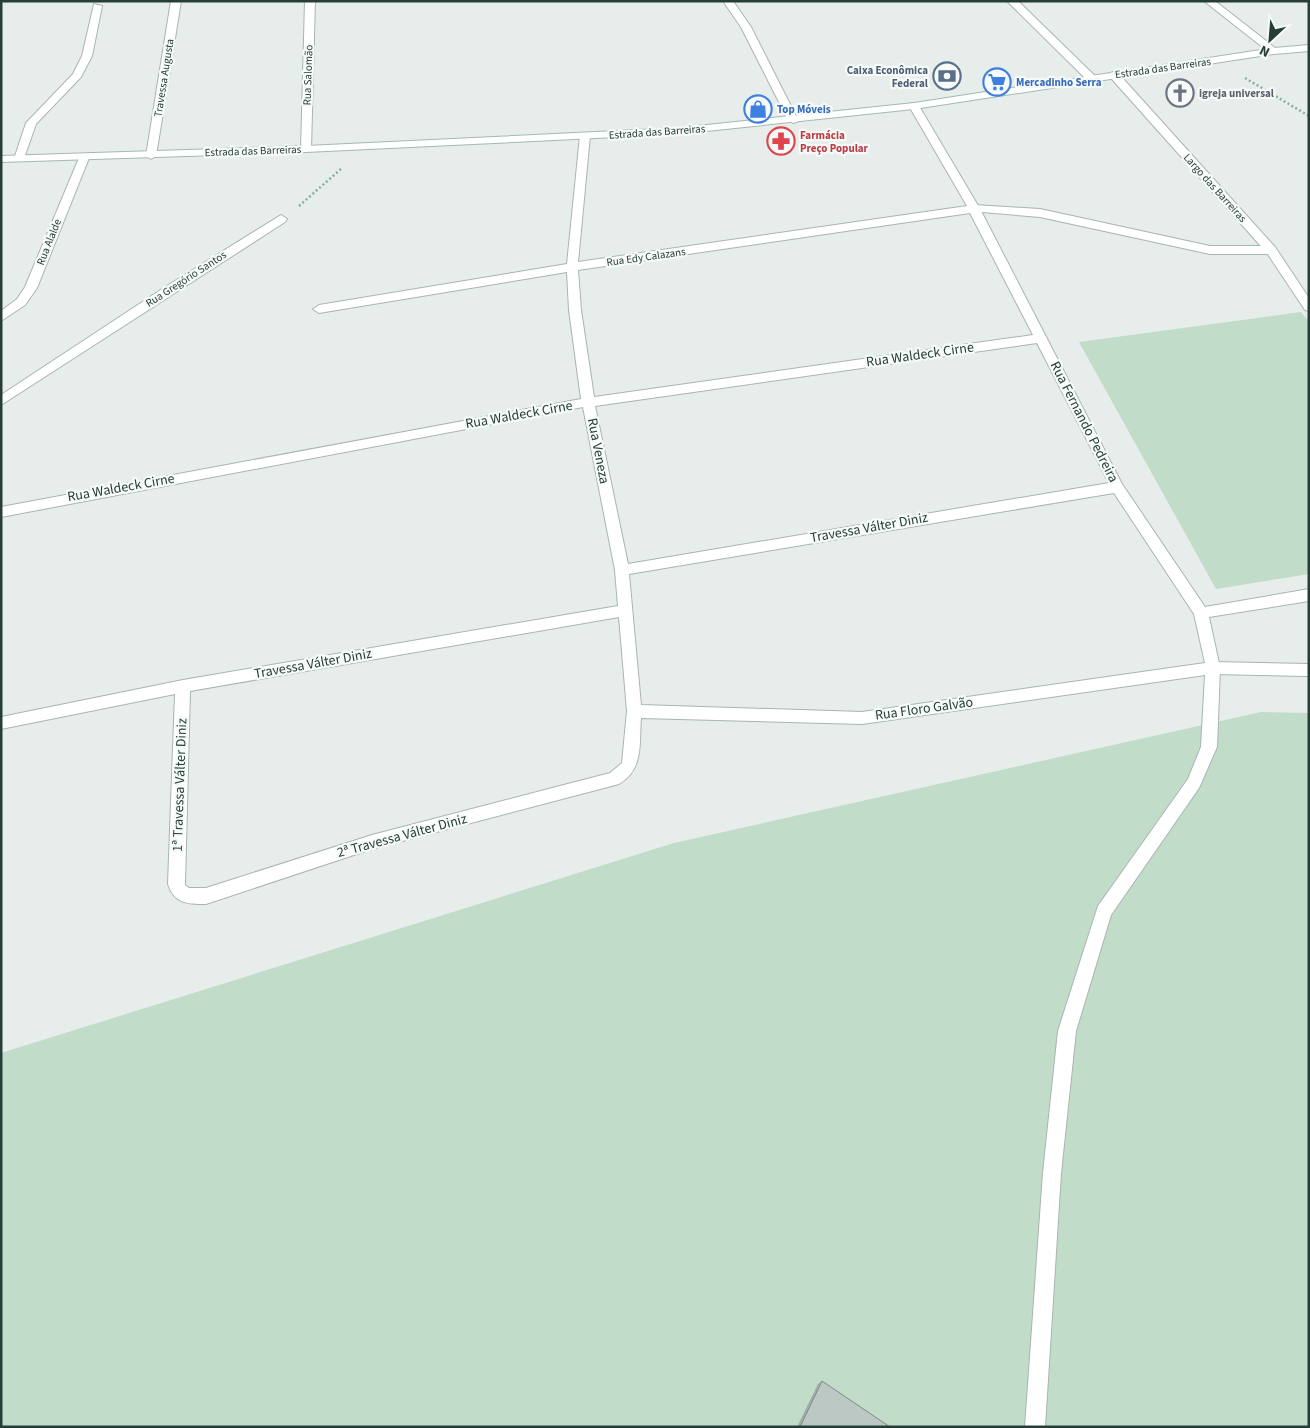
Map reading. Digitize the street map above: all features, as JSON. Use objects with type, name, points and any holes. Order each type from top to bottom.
[{"type":"street","name":"Travessa Augusta","points":[[151,156],[176,1]]},
{"type":"street","name":"Rua Salomão","points":[[306,149],[310,1]]},
{"type":"street","points":[[728,1],[746,27],[794,120]]},
{"type":"street","points":[[1012,1],[1091,78]]},
{"type":"street","points":[[1209,1],[1274,51]]},
{"type":"street","points":[[18,159],[31,123],[77,75],[87,56],[98,6]]},
{"type":"street","name":"Estrada das Barreiras","points":[[1,159],[151,156],[678,131],[914,106],[1219,59],[1309,48]]},
{"type":"street","name":"Largo das Barreiras","points":[[1114,75],[1271,250],[1309,307]]},
{"type":"street","name":"Rua Fernando Pedreira","points":[[914,106],[974,209],[1117,486],[1201,614],[1213,668],[1209,747],[1194,783],[1104,910],[1067,1032],[1052,1173],[1035,1427]]},
{"type":"street","name":"Rua Veneza","points":[[585,136],[572,267],[579,344],[588,402],[622,570],[634,711],[630,765]]},
{"type":"street","name":"Rua Alalde","points":[[1,317],[21,302],[31,288],[84,158]]},
{"type":"street","name":"Rua Edy Calazans","points":[[319,308],[572,267],[974,209],[1040,212],[1210,250],[1271,250]]},
{"type":"street","name":"Rua Gregório Santos","points":[[1,401],[281,219]]},
{"type":"street","name":"Rua Waldeck Cirne","points":[[1,512],[588,402],[1040,338]]},
{"type":"street","name":"Travessa Válter Diniz","points":[[622,570],[1117,486]]},
{"type":"street","points":[[1201,614],[1309,595]]},
{"type":"street","name":"Travessa Válter Diniz","points":[[1,723],[183,686],[626,610]]},
{"type":"street","name":"Rua Floro Galvão","points":[[634,711],[862,718],[1213,668],[1309,670]]},
{"type":"street","name":"1ª Travessa Válter Diniz","points":[[176,884],[183,686]]},
{"type":"street","name":"2ª Travessa Válter Diniz","points":[[176,884],[178,890],[186,896],[206,896],[372,842],[614,779],[624,773],[630,765]]},
{"type":"path","points":[[1219,59],[1264,90],[1309,116]]},
{"type":"path","points":[[281,219],[326,184],[362,146]]},
{"type":"green space","points":[[1301,312],[1309,322],[1309,574],[1216,589],[1079,342]]},
{"type":"green space","points":[[1261,712],[1309,713],[1309,1427],[1,1427],[1,1053],[674,843]]},
{"type":"building","points":[[822,1381],[890,1427],[800,1427]]},
{"type":"place","name":"Caixa Econômica Federal","points":[[947,76]]},
{"type":"place","name":"Mercadinho Serra","points":[[997,82]]},
{"type":"place","name":"igreja universal","points":[[1180,93]]},
{"type":"place","name":"Top Móveis","points":[[758,109]]},
{"type":"place","name":"Farmácia Preço Popular","points":[[781,141]]}]
